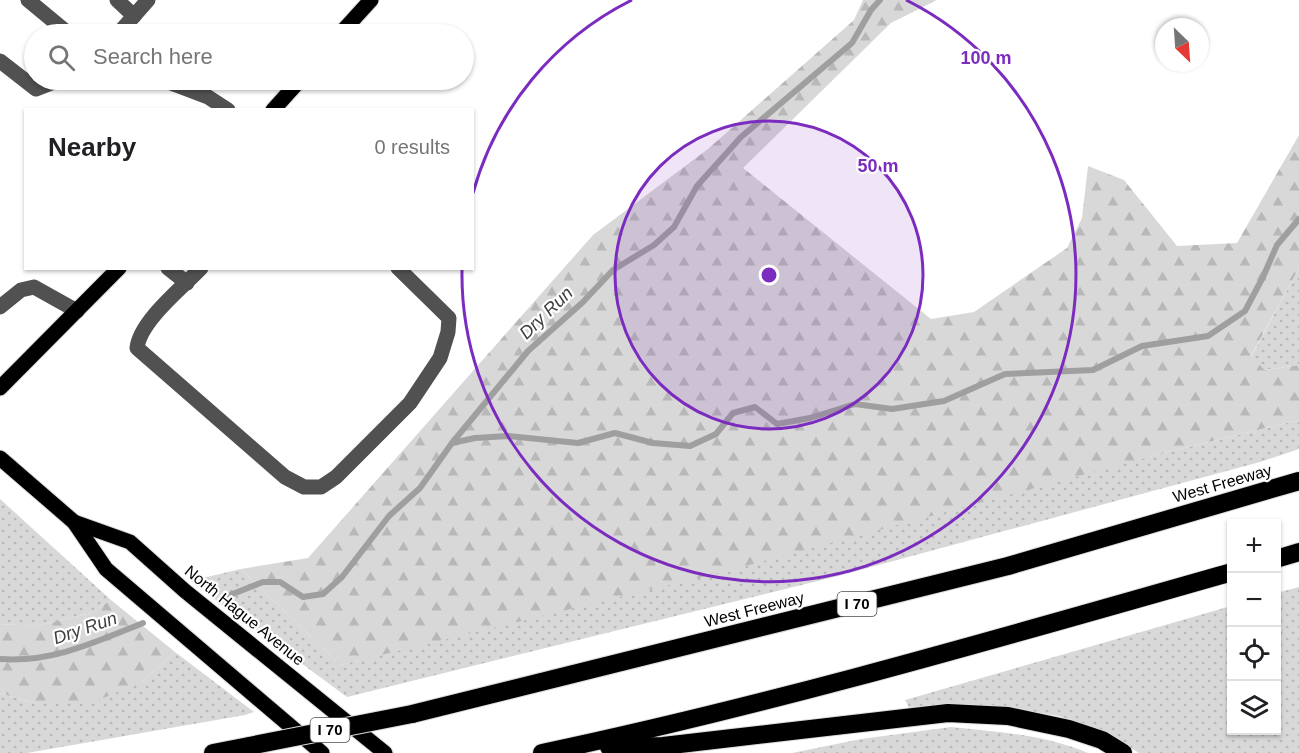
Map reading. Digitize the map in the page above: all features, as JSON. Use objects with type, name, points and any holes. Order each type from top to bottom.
[{"type":"highway","name":"West Freeway","points":[[213,753],[412,714],[1008,566],[1299,481]]},
{"type":"highway","points":[[1281,557],[1299,552]]},
{"type":"highway","points":[[542,753],[710,716],[1228,573]]},
{"type":"highway","points":[[568,748],[663,746],[948,713],[1008,716],[1069,729],[1102,740],[1123,753]]},
{"type":"main road","points":[[349,24],[371,0]]},
{"type":"main road","points":[[275,108],[291,90]]},
{"type":"main road","points":[[0,388],[117,270]]},
{"type":"main road","name":"North Hague Avenue","points":[[0,458],[74,522],[106,569],[322,753]]},
{"type":"main road","name":"North Hague Avenue","points":[[74,522],[130,542],[185,591],[385,753]]},
{"type":"lane","points":[[28,0],[57,24]]},
{"type":"lane","points":[[117,0],[134,16]]},
{"type":"lane","points":[[127,24],[148,0]]},
{"type":"lane","points":[[0,61],[24,80]]},
{"type":"lane","points":[[189,90],[208,97],[225,108]]},
{"type":"lane","points":[[171,270],[187,283]]},
{"type":"lane","points":[[199,270],[151,320],[138,337],[137,348],[285,477],[304,487],[321,487],[336,477],[410,403],[440,358],[448,332],[449,318],[400,270]]},
{"type":"lane","points":[[0,307],[21,290],[34,287],[76,310]]},
{"type":"green space","points":[[863,0],[937,0],[891,23],[743,168],[931,319],[974,312],[1067,248],[1082,218],[1088,166],[1124,180],[1177,246],[1237,243],[1299,135],[1299,268],[1251,356],[1265,370],[1299,365],[1299,420],[1168,452],[727,571],[340,665],[241,569],[308,558],[593,235],[708,149],[854,20]]},
{"type":"green space","points":[[1299,268],[1299,365],[1265,370],[1251,357]]},
{"type":"green space","points":[[1299,420],[1299,449],[1260,462],[838,576],[347,697],[190,581],[241,569],[340,665]]},
{"type":"green space","points":[[0,499],[111,600],[88,614],[34,626],[0,624]]},
{"type":"green space","points":[[1299,587],[1299,753],[1139,753],[1106,733],[1059,716],[1014,709],[957,706],[909,707],[905,700],[1227,607],[1227,735],[1281,735],[1281,592]]},
{"type":"green space","points":[[111,600],[175,652],[142,682],[96,701],[37,704],[0,693],[0,624],[34,626],[88,614]]},
{"type":"green space","points":[[175,652],[254,712],[27,753],[0,753],[0,693],[37,704],[142,682]]},
{"type":"green space","points":[[951,727],[1037,738],[1088,753],[792,753],[861,739]]},
{"type":"waterway","name":"Dry Run","points":[[225,597],[263,582],[280,582],[303,597],[323,594],[342,577],[389,516],[420,488],[452,443],[528,351],[583,302],[613,270],[654,245],[674,227],[697,186],[741,137],[852,43],[871,10],[880,0]]},
{"type":"waterway","points":[[452,443],[475,438],[508,436],[578,443],[615,433],[653,443],[690,446],[716,434],[733,413],[755,407],[777,424],[810,418],[855,404],[892,409],[944,401],[1005,374],[1093,370],[1142,346],[1208,336],[1245,311],[1277,245],[1299,219]]},
{"type":"waterway","name":"Dry Run","points":[[0,659],[37,658],[73,650],[143,623]]}]
